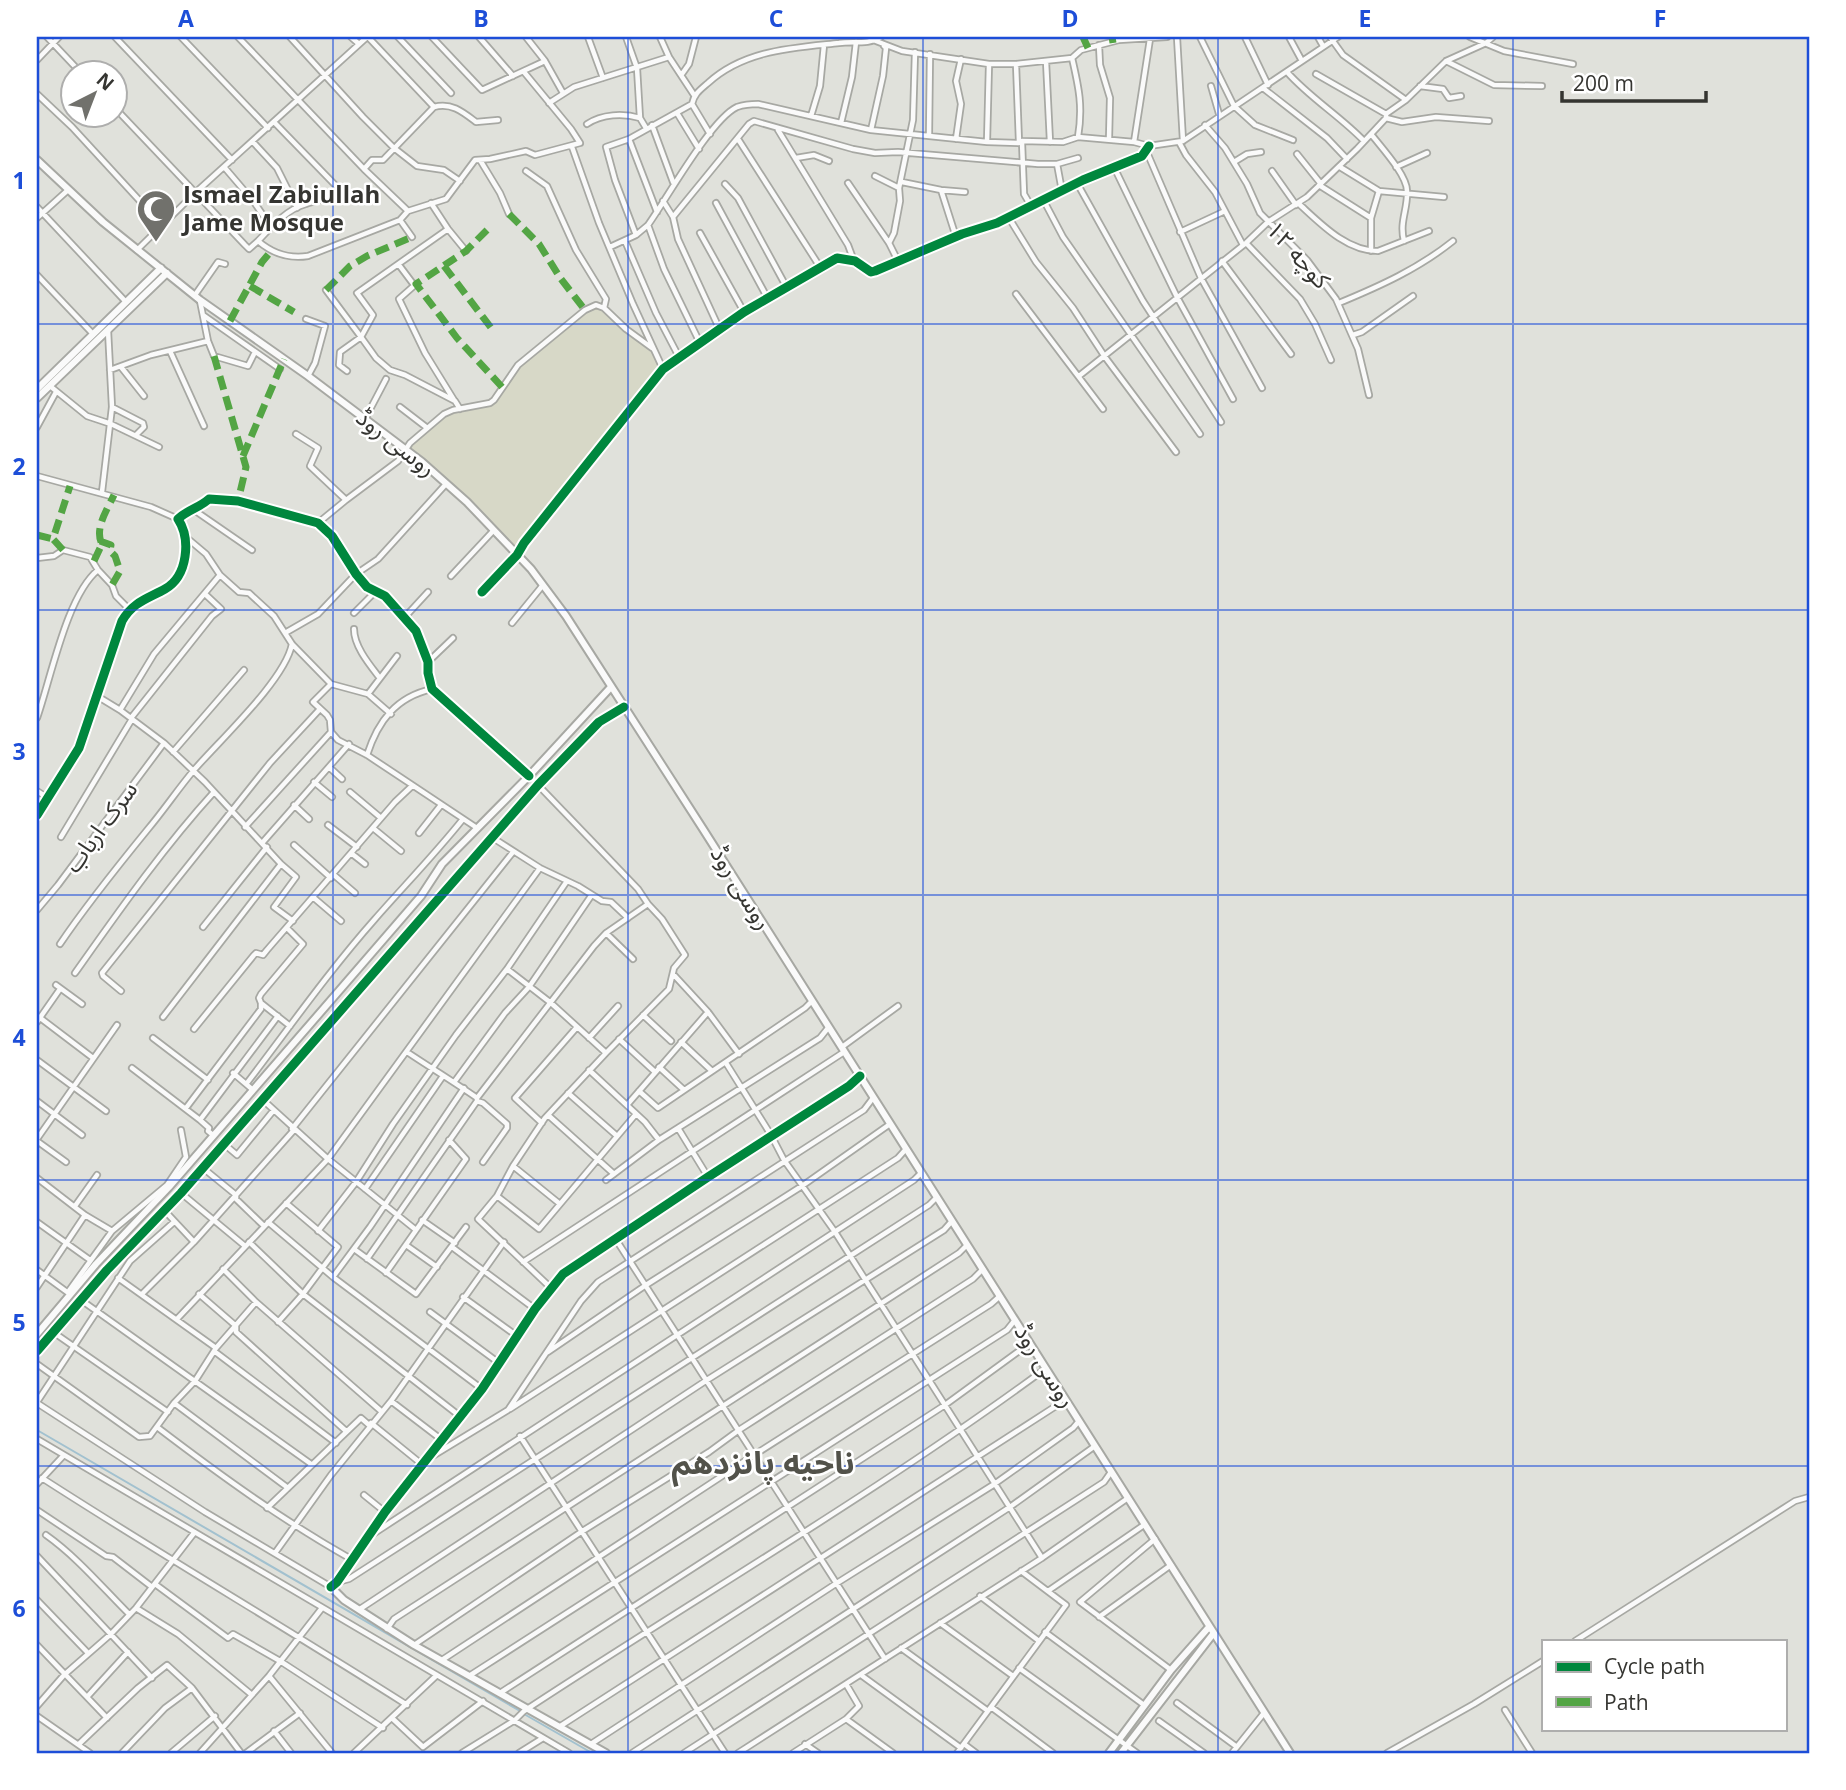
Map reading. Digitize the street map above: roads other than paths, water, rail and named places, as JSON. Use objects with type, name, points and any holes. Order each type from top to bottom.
[{"type":"main road","name":"روسی روڈ","points":[[37,160],[137,250],[197,297],[308,376],[446,483],[494,530],[543,585],[907,1148],[1290,1753]]},
{"type":"main road","points":[[37,388],[126,302],[164,271]]},
{"type":"main road","points":[[37,398],[108,330],[164,271]]},
{"type":"main road","points":[[37,1334],[93,1262],[169,1187],[421,896],[442,864],[529,776],[611,687]]},
{"type":"main road","points":[[37,1351],[181,1193],[538,785],[599,722],[624,707]]},
{"type":"main road","points":[[338,992],[349,1002]]},
{"type":"main road","points":[[334,1584],[344,1600],[387,1629],[500,1693],[524,1711],[607,1753]]},
{"type":"main road","points":[[1109,1753],[1171,1670],[1209,1627]]},
{"type":"main road","points":[[1121,1753],[1213,1634]]},
{"type":"street","points":[[47,37],[69,60]]},
{"type":"street","points":[[37,60],[59,37]]},
{"type":"street","points":[[115,37],[233,160]]},
{"type":"street","points":[[181,37],[268,128]]},
{"type":"street","points":[[239,37],[364,169],[408,211]]},
{"type":"street","points":[[290,37],[394,148],[417,166],[444,170],[460,181]]},
{"type":"street","points":[[351,37],[359,44]]},
{"type":"street","points":[[137,250],[195,193],[368,37],[434,107]]},
{"type":"street","points":[[398,37],[451,93]]},
{"type":"street","points":[[432,37],[482,90],[545,61]]},
{"type":"street","points":[[479,37],[513,76]]},
{"type":"street","points":[[526,37],[545,61],[563,93]]},
{"type":"street","points":[[589,37],[603,78]]},
{"type":"street","points":[[626,37],[637,68],[640,118],[646,128]]},
{"type":"street","points":[[660,37],[669,57],[694,95]]},
{"type":"street","points":[[682,74],[689,64],[696,37]]},
{"type":"street","points":[[875,41],[881,37]]},
{"type":"street","points":[[710,134],[692,104],[694,95],[714,77],[745,58],[774,51],[824,45],[841,40],[856,42],[865,39],[902,51],[989,64],[1016,64],[1072,58],[1081,50],[1119,40],[1167,37]]},
{"type":"street","points":[[1177,37],[1181,141],[1186,155],[1215,192],[1244,244],[1300,299],[1331,360]]},
{"type":"street","points":[[1200,37],[1234,106],[1255,125],[1293,140]]},
{"type":"street","points":[[1245,37],[1265,86],[1327,138],[1347,159]]},
{"type":"street","points":[[1289,37],[1302,61]]},
{"type":"street","points":[[1318,37],[1323,46]]},
{"type":"street","points":[[610,247],[636,235],[648,225],[674,183],[710,134],[735,108],[750,104],[871,131],[910,136],[988,142],[1063,142],[1078,137],[1134,142],[1148,148],[1181,141],[1287,72],[1331,39],[1338,37]]},
{"type":"street","points":[[1470,37],[1504,51],[1573,64]]},
{"type":"street","points":[[1079,376],[1268,222],[1297,204],[1320,185],[1386,116],[1446,61],[1486,43],[1493,37]]},
{"type":"street","points":[[1134,142],[1150,39]]},
{"type":"street","points":[[1331,39],[1343,55],[1406,100]]},
{"type":"street","points":[[841,123],[852,76],[856,42]]},
{"type":"street","points":[[871,131],[883,76],[886,48],[882,44]]},
{"type":"street","points":[[811,116],[820,86],[824,45]]},
{"type":"street","points":[[1099,45],[1100,65],[1110,98],[1109,139]]},
{"type":"street","points":[[889,243],[898,212],[899,188],[913,120],[915,52]]},
{"type":"street","points":[[929,136],[930,54]]},
{"type":"street","points":[[549,103],[574,87],[669,57]]},
{"type":"street","points":[[1072,58],[1082,113],[1078,137]]},
{"type":"street","points":[[956,139],[961,104],[957,81],[961,59]]},
{"type":"street","points":[[1046,61],[1050,142]]},
{"type":"street","points":[[1446,61],[1494,85],[1542,86]]},
{"type":"street","points":[[988,142],[989,64]]},
{"type":"street","points":[[1016,64],[1024,194],[1031,206]]},
{"type":"street","points":[[258,241],[280,254],[296,258],[308,256],[400,220],[408,211],[446,199],[475,160],[526,151],[536,155],[580,144],[524,72]]},
{"type":"street","points":[[1287,72],[1297,84],[1346,122],[1364,141]]},
{"type":"street","points":[[1316,74],[1386,116],[1402,122],[1436,117],[1489,121]]},
{"type":"street","points":[[1419,85],[1443,89],[1448,98],[1461,96]]},
{"type":"street","points":[[1211,86],[1219,114]]},
{"type":"street","points":[[37,94],[72,127],[162,225]]},
{"type":"street","points":[[636,235],[606,148],[629,139],[692,104]]},
{"type":"street","points":[[364,169],[372,160],[383,160],[434,107],[453,106],[476,122],[498,120]]},
{"type":"street","points":[[677,113],[699,149]]},
{"type":"street","points":[[587,124],[596,118],[612,116],[629,115],[640,118]]},
{"type":"street","points":[[130,124],[249,249],[271,227],[297,208],[334,198],[341,191],[274,121]]},
{"type":"street","points":[[673,217],[754,121],[853,149],[884,154],[907,153],[1057,164],[1078,158]]},
{"type":"street","points":[[652,125],[674,183]]},
{"type":"street","name":"کوچه ۱۲","points":[[1205,125],[1234,162],[1260,212],[1307,260],[1339,303],[1358,349],[1369,395]]},
{"type":"street","points":[[778,128],[785,145],[796,158],[855,261]]},
{"type":"street","points":[[1371,134],[1405,183],[1407,193],[1401,229],[1404,241]]},
{"type":"street","points":[[629,139],[657,212]]},
{"type":"street","points":[[738,139],[820,267]]},
{"type":"street","points":[[253,142],[277,168],[297,208]]},
{"type":"street","points":[[572,147],[610,247],[663,369]]},
{"type":"street","points":[[482,592],[517,555],[663,369],[719,328],[836,258],[855,261],[870,272],[1009,218],[1077,183],[1142,156],[1148,148]]},
{"type":"street","points":[[1148,148],[1200,278],[1262,388]]},
{"type":"street","points":[[1234,162],[1247,154],[1261,152]]},
{"type":"street","points":[[1396,167],[1427,153]]},
{"type":"street","points":[[1297,154],[1320,185],[1371,218]]},
{"type":"street","points":[[796,158],[814,155],[829,161]]},
{"type":"street","points":[[480,160],[509,214]]},
{"type":"street","points":[[1057,164],[1062,191]]},
{"type":"street","points":[[1115,167],[1177,298],[1233,399]]},
{"type":"street","points":[[1340,167],[1379,191],[1444,197]]},
{"type":"street","points":[[225,168],[271,227]]},
{"type":"street","points":[[526,171],[547,186],[576,250],[606,299],[604,308]]},
{"type":"street","points":[[1272,171],[1297,204],[1347,243],[1378,251],[1429,231]]},
{"type":"street","points":[[875,176],[899,188]]},
{"type":"street","points":[[902,182],[965,192]]},
{"type":"street","points":[[848,183],[889,243],[898,261]]},
{"type":"street","points":[[1077,183],[1153,317],[1221,422]]},
{"type":"street","points":[[725,184],[738,198],[787,288]]},
{"type":"street","points":[[37,218],[68,190]]},
{"type":"street","points":[[940,190],[956,237]]},
{"type":"street","points":[[1371,251],[1371,218],[1379,191]]},
{"type":"street","points":[[663,201],[673,217],[683,250],[719,328]]},
{"type":"street","points":[[1044,201],[1063,237],[1200,434]]},
{"type":"street","points":[[431,203],[447,229],[466,251]]},
{"type":"street","points":[[716,203],[768,299]]},
{"type":"street","points":[[37,207],[126,302]]},
{"type":"street","points":[[1180,232],[1225,211]]},
{"type":"street","points":[[1009,218],[1036,262],[1073,308],[1105,357],[1176,452]]},
{"type":"street","points":[[400,220],[412,237]]},
{"type":"street","points":[[648,225],[669,279],[699,343]]},
{"type":"street","points":[[347,371],[338,365],[340,352],[361,337],[373,315],[357,293],[447,229]]},
{"type":"street","points":[[700,233],[744,312]]},
{"type":"street","points":[[625,240],[656,313],[679,357]]},
{"type":"street","points":[[1339,303],[1429,261],[1453,241]]},
{"type":"street","points":[[1222,261],[1292,354]]},
{"type":"street","points":[[225,264],[218,262],[197,297],[208,341],[214,356],[247,366],[255,352]]},
{"type":"street","points":[[399,265],[415,285],[398,299],[425,353],[460,409]]},
{"type":"street","points":[[37,275],[93,334]]},
{"type":"street","points":[[326,290],[376,358],[390,370],[455,401]]},
{"type":"street","points":[[1016,294],[1103,409]]},
{"type":"street","points":[[1353,335],[1362,332],[1413,296]]},
{"type":"street","points":[[318,523],[398,461],[404,450],[426,427],[444,414],[490,403],[518,365],[544,342],[568,327],[585,310],[597,304],[652,348]]},
{"type":"street","points":[[203,314],[280,369]]},
{"type":"street","points":[[306,319],[325,326],[315,363],[308,376]]},
{"type":"street","points":[[102,492],[112,407],[108,330]]},
{"type":"street","points":[[110,370],[150,355],[208,341]]},
{"type":"street","points":[[170,351],[204,426]]},
{"type":"street","points":[[121,366],[144,396]]},
{"type":"street","points":[[365,419],[386,379]]},
{"type":"street","points":[[50,386],[87,416],[111,424],[159,447]]},
{"type":"street","points":[[37,427],[56,392]]},
{"type":"street","points":[[112,407],[143,423],[144,428],[136,435]]},
{"type":"street","points":[[400,407],[426,427]]},
{"type":"street","points":[[296,434],[318,448],[310,466],[346,500]]},
{"type":"street","points":[[37,476],[102,492],[151,507],[178,519],[186,538],[206,554],[220,575],[239,592],[249,593],[274,615],[292,644],[331,684],[368,694],[391,714]]},
{"type":"street","points":[[285,632],[318,614],[356,574],[378,559],[446,483]]},
{"type":"street","points":[[178,519],[184,512],[193,510],[209,499],[238,501],[318,523],[332,536],[367,587],[385,596],[416,631],[428,663],[432,689],[529,776]]},
{"type":"street","points":[[193,510],[252,550]]},
{"type":"street","points":[[451,576],[494,530]]},
{"type":"street","points":[[37,815],[79,748],[115,639],[129,609],[167,588],[177,577],[183,563],[186,538]]},
{"type":"street","points":[[37,558],[54,556],[63,550],[90,556],[112,585],[116,596],[129,609]]},
{"type":"street","points":[[37,718],[59,646],[80,594],[87,579],[98,570]]},
{"type":"street","points":[[121,710],[154,654],[220,575]]},
{"type":"street","points":[[512,623],[543,585]]},
{"type":"street","points":[[354,613],[376,590]]},
{"type":"street","points":[[405,617],[428,592]]},
{"type":"street","points":[[61,837],[131,719],[212,616],[220,610],[205,594]]},
{"type":"street","points":[[354,629],[354,636],[368,664],[379,677]]},
{"type":"street","points":[[428,663],[453,638]]},
{"type":"street","points":[[60,944],[84,907],[194,771],[254,704],[283,666],[292,644]]},
{"type":"street","points":[[368,694],[397,656]]},
{"type":"street","points":[[173,752],[244,670]]},
{"type":"street","points":[[331,684],[313,702],[330,720],[331,732],[338,740],[349,744],[477,828]]},
{"type":"street","points":[[366,755],[376,729],[406,698],[414,693],[432,689]]},
{"type":"street","points":[[97,696],[121,710],[164,743],[296,878],[274,907],[293,921]]},
{"type":"street","points":[[121,990],[102,973],[270,762],[320,709]]},
{"type":"street","points":[[246,827],[331,732]]},
{"type":"street","name":"سرک ارباب","points":[[37,911],[164,743]]},
{"type":"street","points":[[263,842],[349,744]]},
{"type":"street","points":[[329,766],[342,779]]},
{"type":"street","points":[[314,782],[332,797]]},
{"type":"street","points":[[538,785],[638,889],[662,919],[685,955],[676,963],[670,989],[548,1115],[513,1166],[497,1196],[478,1219],[551,1288]]},
{"type":"street","points":[[194,1029],[254,955],[263,955],[412,786]]},
{"type":"street","points":[[37,791],[48,798]]},
{"type":"street","points":[[75,973],[142,879],[214,792]]},
{"type":"street","points":[[350,792],[381,818]]},
{"type":"street","points":[[419,833],[441,804]]},
{"type":"street","points":[[294,805],[309,819]]},
{"type":"street","points":[[247,1083],[375,919],[463,820]]},
{"type":"street","points":[[328,825],[356,847]]},
{"type":"street","points":[[373,828],[401,851]]},
{"type":"street","points":[[493,838],[591,896],[611,902],[628,918]]},
{"type":"street","points":[[294,845],[355,893]]},
{"type":"street","points":[[203,927],[267,848]]},
{"type":"street","points":[[142,1294],[194,1242],[293,1129],[513,852]]},
{"type":"street","points":[[351,853],[365,864]]},
{"type":"street","points":[[163,1017],[281,864]]},
{"type":"street","points":[[177,1320],[328,1159],[540,868]]},
{"type":"street","points":[[318,1231],[356,1182],[456,1035],[507,970],[567,881]]},
{"type":"street","points":[[455,1081],[505,1013],[529,988],[591,896]]},
{"type":"street","points":[[314,898],[341,922]]},
{"type":"street","points":[[366,1259],[477,1100],[606,933],[648,904]]},
{"type":"street","points":[[287,928],[303,944],[258,998],[290,1026]]},
{"type":"street","points":[[606,933],[633,959]]},
{"type":"street","points":[[507,970],[551,1003],[606,1053]]},
{"type":"street","points":[[672,974],[708,1012],[738,1054]]},
{"type":"street","points":[[82,1004],[58,987],[38,1020],[93,1058]]},
{"type":"street","points":[[639,1091],[658,1108],[812,1001]]},
{"type":"street","points":[[186,1108],[261,1009],[261,1003]]},
{"type":"street","points":[[589,1038],[618,1006]]},
{"type":"street","points":[[523,1262],[757,1111],[843,1050],[898,1006]]},
{"type":"street","points":[[627,1105],[708,1012]]},
{"type":"street","points":[[643,1015],[671,1041]]},
{"type":"street","points":[[200,1119],[278,1016]]},
{"type":"street","points":[[66,1162],[37,1140],[117,1025]]},
{"type":"street","points":[[542,1123],[515,1098],[577,1027]]},
{"type":"street","points":[[606,1180],[659,1140],[820,1038],[828,1028]]},
{"type":"street","points":[[153,1038],[208,1080]]},
{"type":"street","points":[[619,1039],[654,1073]]},
{"type":"street","points":[[681,1042],[712,1072]]},
{"type":"street","points":[[407,1052],[455,1081],[507,1124],[507,1128],[483,1162]]},
{"type":"street","points":[[37,1060],[106,1111]]},
{"type":"street","points":[[726,1063],[784,1160],[835,1232],[978,1456],[993,1485],[1042,1558]]},
{"type":"street","points":[[659,1067],[684,1090]]},
{"type":"street","points":[[132,1068],[200,1119],[213,1135]]},
{"type":"street","points":[[589,1070],[627,1105],[659,1140]]},
{"type":"street","points":[[233,1073],[253,1090]]},
{"type":"street","points":[[365,1189],[443,1076]]},
{"type":"street","points":[[334,1584],[385,1511],[424,1466],[482,1389],[551,1288],[579,1262],[849,1086],[860,1076]]},
{"type":"street","points":[[333,1278],[464,1088]]},
{"type":"street","points":[[568,1093],[617,1136]]},
{"type":"street","points":[[508,1410],[581,1301],[598,1282],[864,1110],[874,1097]]},
{"type":"street","points":[[262,1100],[328,1159],[416,1230]]},
{"type":"street","points":[[37,1101],[82,1135]]},
{"type":"street","points":[[224,1144],[237,1155],[273,1111]]},
{"type":"street","points":[[497,1196],[539,1229],[636,1114]]},
{"type":"street","points":[[548,1115],[614,1174]]},
{"type":"street","points":[[545,1354],[646,1285],[802,1186],[891,1124]]},
{"type":"street","points":[[678,1128],[708,1177]]},
{"type":"street","points":[[37,1222],[93,1262],[112,1231],[167,1185],[186,1157],[181,1130]]},
{"type":"street","points":[[386,1273],[466,1159],[449,1140]]},
{"type":"street","points":[[428,1458],[508,1410],[898,1158],[907,1148]]},
{"type":"street","points":[[513,1166],[560,1204]]},
{"type":"street","points":[[203,1168],[236,1195],[236,1199],[333,1278],[482,1389]]},
{"type":"street","points":[[367,1538],[835,1232],[922,1172]]},
{"type":"street","points":[[75,1206],[97,1175]]},
{"type":"street","points":[[37,1178],[112,1231]]},
{"type":"street","points":[[181,1193],[247,1244],[303,1294],[461,1417]]},
{"type":"street","points":[[174,1222],[135,1256],[118,1278],[37,1403],[205,1512],[334,1584],[349,1579],[694,1359],[929,1205],[937,1197]]},
{"type":"street","points":[[278,1322],[338,1247],[286,1203]]},
{"type":"street","points":[[164,1210],[194,1242]]},
{"type":"street","points":[[37,1287],[85,1214]]},
{"type":"street","points":[[422,1220],[482,1271],[535,1309]]},
{"type":"street","points":[[359,1610],[550,1482],[629,1434],[706,1380],[944,1230],[953,1221]]},
{"type":"street","points":[[354,1249],[416,1294],[466,1227]]},
{"type":"street","points":[[615,1238],[885,1659]]},
{"type":"street","points":[[275,1553],[370,1424],[391,1401],[504,1242]]},
{"type":"street","points":[[405,1245],[437,1268]]},
{"type":"street","points":[[387,1629],[394,1619],[959,1253],[967,1245]]},
{"type":"street","points":[[223,1269],[278,1322],[381,1412]]},
{"type":"street","points":[[414,1645],[581,1532],[709,1452],[973,1279],[984,1269]]},
{"type":"street","points":[[37,1270],[69,1293]]},
{"type":"street","points":[[118,1278],[177,1320],[336,1443]]},
{"type":"street","points":[[199,1294],[236,1326],[236,1332],[346,1431]]},
{"type":"street","points":[[442,1660],[754,1455],[991,1304],[1000,1295]]},
{"type":"street","points":[[463,1297],[517,1336]]},
{"type":"street","points":[[81,1300],[312,1464]]},
{"type":"street","points":[[37,1364],[139,1437],[150,1436],[174,1403],[195,1381],[215,1349],[256,1302]]},
{"type":"street","points":[[430,1312],[499,1363]]},
{"type":"street","points":[[469,1676],[1007,1330],[1016,1320]]},
{"type":"street","points":[[37,1321],[44,1326]]},
{"type":"street","points":[[53,1332],[168,1412]]},
{"type":"street","points":[[500,1693],[945,1405],[1030,1343]]},
{"type":"street","points":[[462,1753],[645,1631],[710,1593],[961,1431],[1046,1368]]},
{"type":"street","points":[[558,1727],[1056,1406],[1064,1396]]},
{"type":"street","points":[[391,1401],[442,1440]]},
{"type":"street","points":[[174,1403],[288,1488]]},
{"type":"street","points":[[267,1508],[361,1418],[424,1466]]},
{"type":"street","points":[[589,1745],[993,1485],[1073,1429],[1080,1420]]},
{"type":"street","points":[[157,1427],[242,1492],[294,1527],[351,1559]]},
{"type":"street","points":[[520,1436],[725,1753]]},
{"type":"street","points":[[37,1439],[569,1753]]},
{"type":"street","points":[[632,1753],[1010,1507],[1095,1446]]},
{"type":"street","points":[[37,1484],[64,1455]]},
{"type":"street","points":[[684,1753],[1104,1482],[1111,1471]]},
{"type":"street","points":[[43,1478],[172,1561],[407,1705]]},
{"type":"street","points":[[364,1496],[385,1511]]},
{"type":"street","points":[[738,1753],[1042,1558],[1128,1497]]},
{"type":"street","points":[[1576,1640],[1795,1501],[1809,1497]]},
{"type":"street","points":[[37,1510],[106,1556],[113,1557],[228,1638],[233,1634],[280,1661],[383,1728]]},
{"type":"street","points":[[1048,1591],[1144,1525]]},
{"type":"street","points":[[37,1706],[64,1675],[136,1608],[194,1533]]},
{"type":"street","points":[[46,1535],[72,1553],[129,1614]]},
{"type":"street","points":[[1155,1539],[1080,1602],[1171,1670]]},
{"type":"street","points":[[37,1556],[152,1678]]},
{"type":"street","points":[[1099,1617],[1171,1565]]},
{"type":"street","points":[[961,1748],[1066,1605],[1021,1571]]},
{"type":"street","points":[[980,1596],[1039,1641]]},
{"type":"street","points":[[37,1600],[88,1653]]},
{"type":"street","points":[[136,1608],[178,1634],[252,1695]]},
{"type":"street","points":[[200,1753],[269,1676],[322,1608]]},
{"type":"street","points":[[940,1623],[1013,1676]]},
{"type":"street","points":[[1045,1632],[1144,1705]]},
{"type":"street","points":[[37,1645],[107,1718]]},
{"type":"street","points":[[901,1648],[1053,1753]]},
{"type":"street","points":[[87,1697],[128,1652]]},
{"type":"street","points":[[1387,1753],[1542,1662]]},
{"type":"street","points":[[79,1744],[167,1665],[192,1688],[243,1753],[300,1713]]},
{"type":"street","points":[[1019,1668],[1138,1753]]},
{"type":"street","points":[[354,1753],[437,1675]]},
{"type":"street","points":[[861,1675],[961,1748],[976,1753]]},
{"type":"street","points":[[269,1676],[332,1753]]},
{"type":"street","points":[[793,1753],[846,1719],[859,1706],[846,1684]]},
{"type":"street","points":[[122,1753],[165,1708],[192,1688]]},
{"type":"street","points":[[393,1719],[423,1747],[482,1701]]},
{"type":"street","points":[[1177,1703],[1237,1747]]},
{"type":"street","points":[[1505,1710],[1532,1753]]},
{"type":"street","points":[[1233,1753],[1264,1713]]},
{"type":"street","points":[[37,1716],[90,1753]]},
{"type":"street","points":[[171,1753],[215,1716]]},
{"type":"street","points":[[846,1719],[893,1753]]},
{"type":"street","points":[[1159,1721],[1204,1753]]},
{"type":"street","points":[[274,1731],[291,1753]]},
{"type":"street","points":[[519,1753],[543,1738]]},
{"type":"street","points":[[805,1744],[818,1753]]},
{"type":"waterway","points":[[37,1430],[520,1711]]},
{"type":"waterway","points":[[524,1714],[592,1753]]},
{"type":"place","name":"Ismael Zabiullah Jame Mosque","points":[[156,243]]},
{"type":"district","name":"ناحیه پانزدهم","points":[[763,1463]]}]
